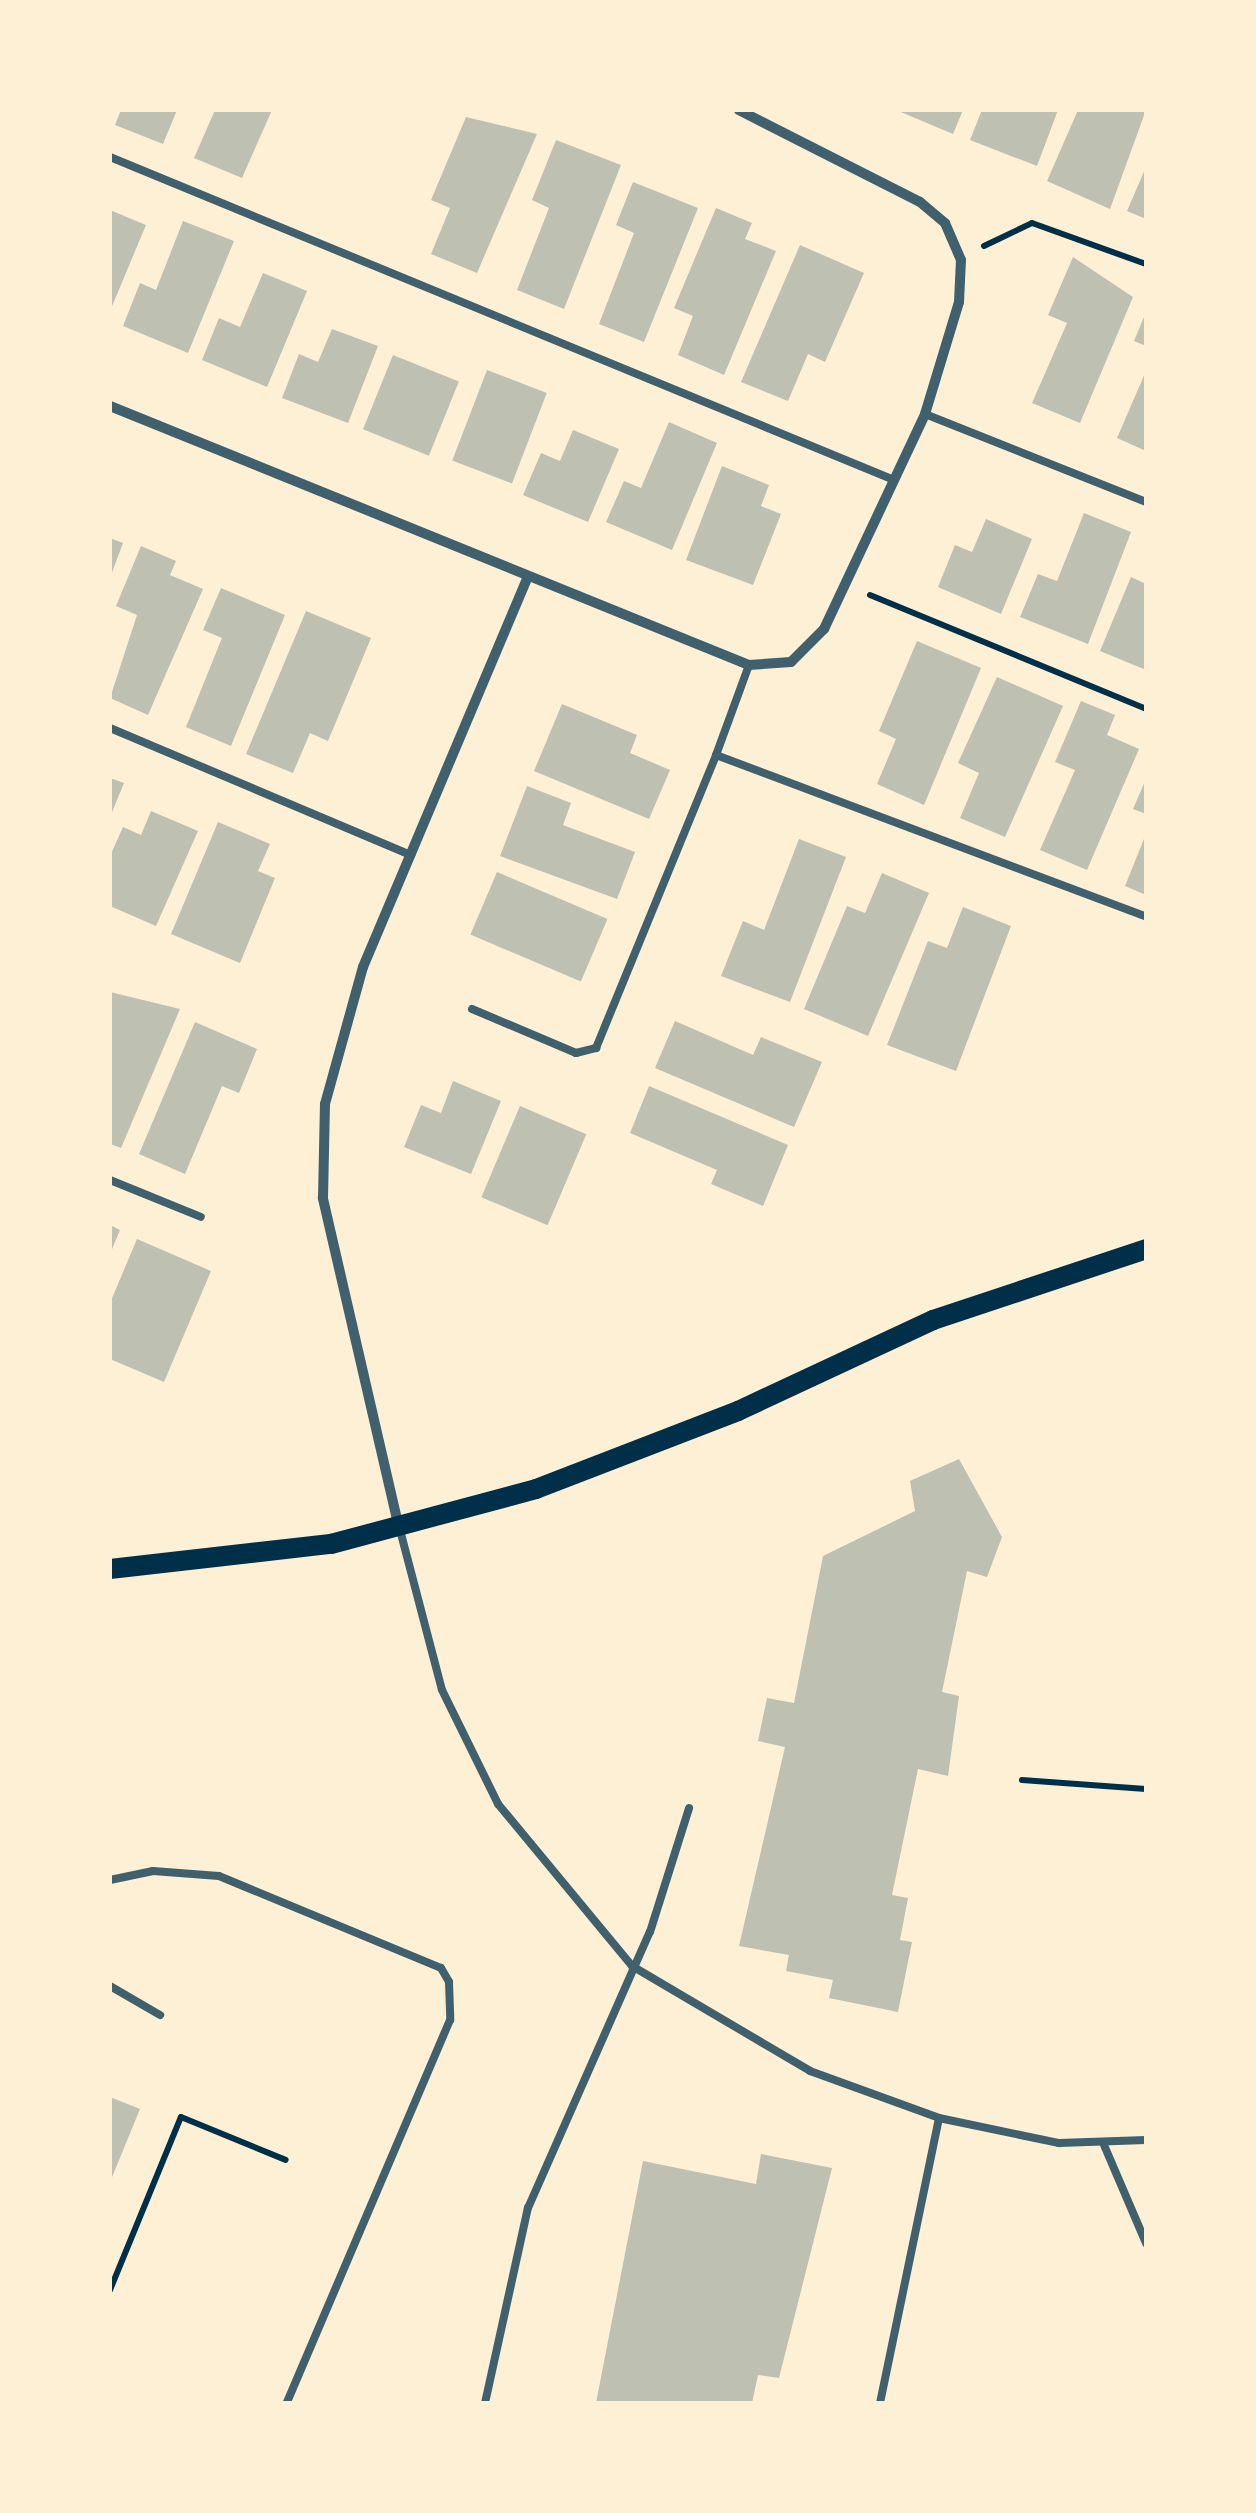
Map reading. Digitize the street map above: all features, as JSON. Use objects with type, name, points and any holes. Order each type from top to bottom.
[{"type":"main road","points":[[110,1568],[400,1530],[536,1489],[738,1411],[933,1320],[1146,1248]]},
{"type":"street","points":[[110,406],[749,665],[791,662],[824,630],[925,414],[959,302],[961,260],[945,223],[920,202],[739,110]]},
{"type":"street","points":[[400,1530],[324,1179],[325,1104],[340,1046],[410,854],[528,576]]},
{"type":"lane","points":[[110,157],[894,480]]},
{"type":"lane","points":[[925,414],[1146,502]]},
{"type":"lane","points":[[472,1009],[576,1053],[596,1048],[749,665]]},
{"type":"lane","points":[[110,728],[410,854]]},
{"type":"lane","points":[[716,755],[1146,917]]},
{"type":"lane","points":[[110,1180],[201,1217]]},
{"type":"lane","points":[[400,1530],[442,1690],[498,1804],[632,1966],[810,2072],[938,2118],[1104,2145],[1146,2140]]},
{"type":"lane","points":[[485,2403],[528,2208],[632,1966],[689,1808]]},
{"type":"lane","points":[[110,1880],[152,1871],[219,1876],[441,1968],[449,1982],[450,2020],[287,2403]]},
{"type":"lane","points":[[110,1986],[160,2015]]},
{"type":"lane","points":[[880,2403],[938,2118]]},
{"type":"lane","points":[[1104,2145],[1146,2243]]},
{"type":"path","points":[[961,260],[1032,222],[1146,264]]},
{"type":"path","points":[[845,586],[1146,708]]},
{"type":"path","points":[[1022,1780],[1146,1789]]},
{"type":"path","points":[[110,2290],[181,2117],[286,2160]]},
{"type":"building","points":[[121,110],[177,110],[163,144],[115,125]]},
{"type":"building","points":[[215,110],[272,110],[242,178],[194,158]]},
{"type":"building","points":[[896,110],[963,110],[953,134]]},
{"type":"building","points":[[982,110],[1058,110],[1037,166],[970,140]]},
{"type":"building","points":[[1078,110],[1146,110],[1110,209],[1047,181]]},
{"type":"building","points":[[466,117],[537,134],[477,273],[431,254],[450,208],[431,200]]},
{"type":"building","points":[[556,140],[621,165],[564,309],[517,290],[549,208],[532,200]]},
{"type":"building","points":[[1146,167],[1146,219],[1127,211]]},
{"type":"building","points":[[633,182],[698,208],[644,342],[599,324],[634,233],[616,225]]},
{"type":"building","points":[[716,208],[752,223],[745,239],[776,251],[724,375],[678,355],[693,316],[674,308]]},
{"type":"building","points":[[110,210],[146,225],[110,311]]},
{"type":"building","points":[[183,221],[234,241],[188,353],[123,326],[140,283],[156,290]]},
{"type":"building","points":[[800,245],[864,273],[825,362],[808,354],[788,401],[741,382]]},
{"type":"building","points":[[1073,257],[1133,297],[1080,423],[1032,403],[1067,323],[1048,315]]},
{"type":"building","points":[[263,273],[307,291],[267,387],[202,360],[219,318],[240,327]]},
{"type":"building","points":[[1146,312],[1146,346],[1134,341]]},
{"type":"building","points":[[332,329],[378,346],[348,423],[282,398],[299,354],[318,362]]},
{"type":"building","points":[[393,355],[459,382],[429,456],[363,429]]},
{"type":"building","points":[[487,370],[547,393],[512,483],[452,461]]},
{"type":"building","points":[[1146,371],[1146,451],[1117,438]]},
{"type":"building","points":[[669,422],[717,443],[672,550],[606,522],[624,481],[641,488]]},
{"type":"building","points":[[573,430],[619,449],[588,522],[523,495],[541,453],[560,461]]},
{"type":"building","points":[[722,466],[769,485],[761,506],[781,514],[753,585],[686,560]]},
{"type":"building","points":[[1084,513],[1131,532],[1088,644],[1020,617],[1038,574],[1057,581]]},
{"type":"building","points":[[986,519],[1032,539],[1001,614],[938,587],[955,545],[972,552]]},
{"type":"building","points":[[110,538],[123,543],[110,578]]},
{"type":"building","points":[[141,546],[176,561],[170,575],[203,589],[148,715],[110,698],[137,615],[116,606]]},
{"type":"building","points":[[1131,577],[1146,584],[1146,670],[1100,651]]},
{"type":"building","points":[[221,588],[285,615],[231,746],[186,727],[222,638],[203,630]]},
{"type":"building","points":[[306,611],[371,638],[328,741],[310,733],[293,773],[246,754]]},
{"type":"building","points":[[917,641],[981,668],[924,805],[877,784],[896,739],[879,731]]},
{"type":"building","points":[[997,677],[1063,706],[1005,837],[960,818],[979,773],[958,763]]},
{"type":"building","points":[[1081,701],[1115,715],[1107,735],[1139,749],[1087,870],[1040,850],[1075,770],[1055,762]]},
{"type":"building","points":[[562,704],[637,735],[630,753],[670,770],[649,819],[534,771]]},
{"type":"building","points":[[110,778],[124,783],[110,817]]},
{"type":"building","points":[[1146,779],[1146,814],[1133,809]]},
{"type":"building","points":[[527,786],[571,803],[563,825],[635,852],[617,899],[500,856]]},
{"type":"building","points":[[151,811],[198,831],[156,926],[110,906],[110,856],[123,827],[141,835]]},
{"type":"building","points":[[218,822],[270,844],[258,871],[275,878],[240,963],[171,934]]},
{"type":"building","points":[[1146,834],[1146,895],[1125,886]]},
{"type":"building","points":[[799,839],[846,857],[790,1002],[721,976],[743,921],[764,930]]},
{"type":"building","points":[[497,872],[607,919],[581,981],[470,935]]},
{"type":"building","points":[[882,873],[929,893],[868,1036],[804,1009],[847,906],[865,913]]},
{"type":"building","points":[[963,907],[1011,926],[956,1071],[887,1045],[928,941],[947,948]]},
{"type":"building","points":[[110,992],[180,1009],[121,1148],[110,1144]]},
{"type":"building","points":[[675,1021],[753,1055],[761,1037],[822,1062],[794,1127],[655,1068]]},
{"type":"building","points":[[195,1022],[257,1049],[239,1093],[222,1086],[185,1174],[139,1154]]},
{"type":"building","points":[[453,1081],[501,1101],[471,1174],[404,1147],[421,1105],[441,1113]]},
{"type":"building","points":[[649,1086],[788,1145],[763,1206],[711,1184],[717,1170],[630,1133]]},
{"type":"building","points":[[520,1106],[586,1134],[548,1225],[481,1197]]},
{"type":"building","points":[[110,1225],[120,1230],[110,1254]]},
{"type":"building","points":[[137,1239],[211,1271],[164,1382],[110,1359],[110,1303]]},
{"type":"building","points":[[959,1459],[1002,1537],[987,1577],[967,1571],[942,1692],[959,1696],[948,1776],[918,1769],[892,1895],[908,1898],[900,1940],[912,1942],[898,2012],[829,1998],[833,1980],[786,1971],[789,1955],[739,1946],[785,1747],[758,1741],[767,1698],[794,1703],[823,1556],[915,1511],[910,1481]]},
{"type":"building","points":[[110,2097],[140,2109],[110,2182]]},
{"type":"building","points":[[761,2154],[832,2168],[779,2378],[758,2375],[752,2403],[596,2403],[643,2161],[756,2184]]}]
